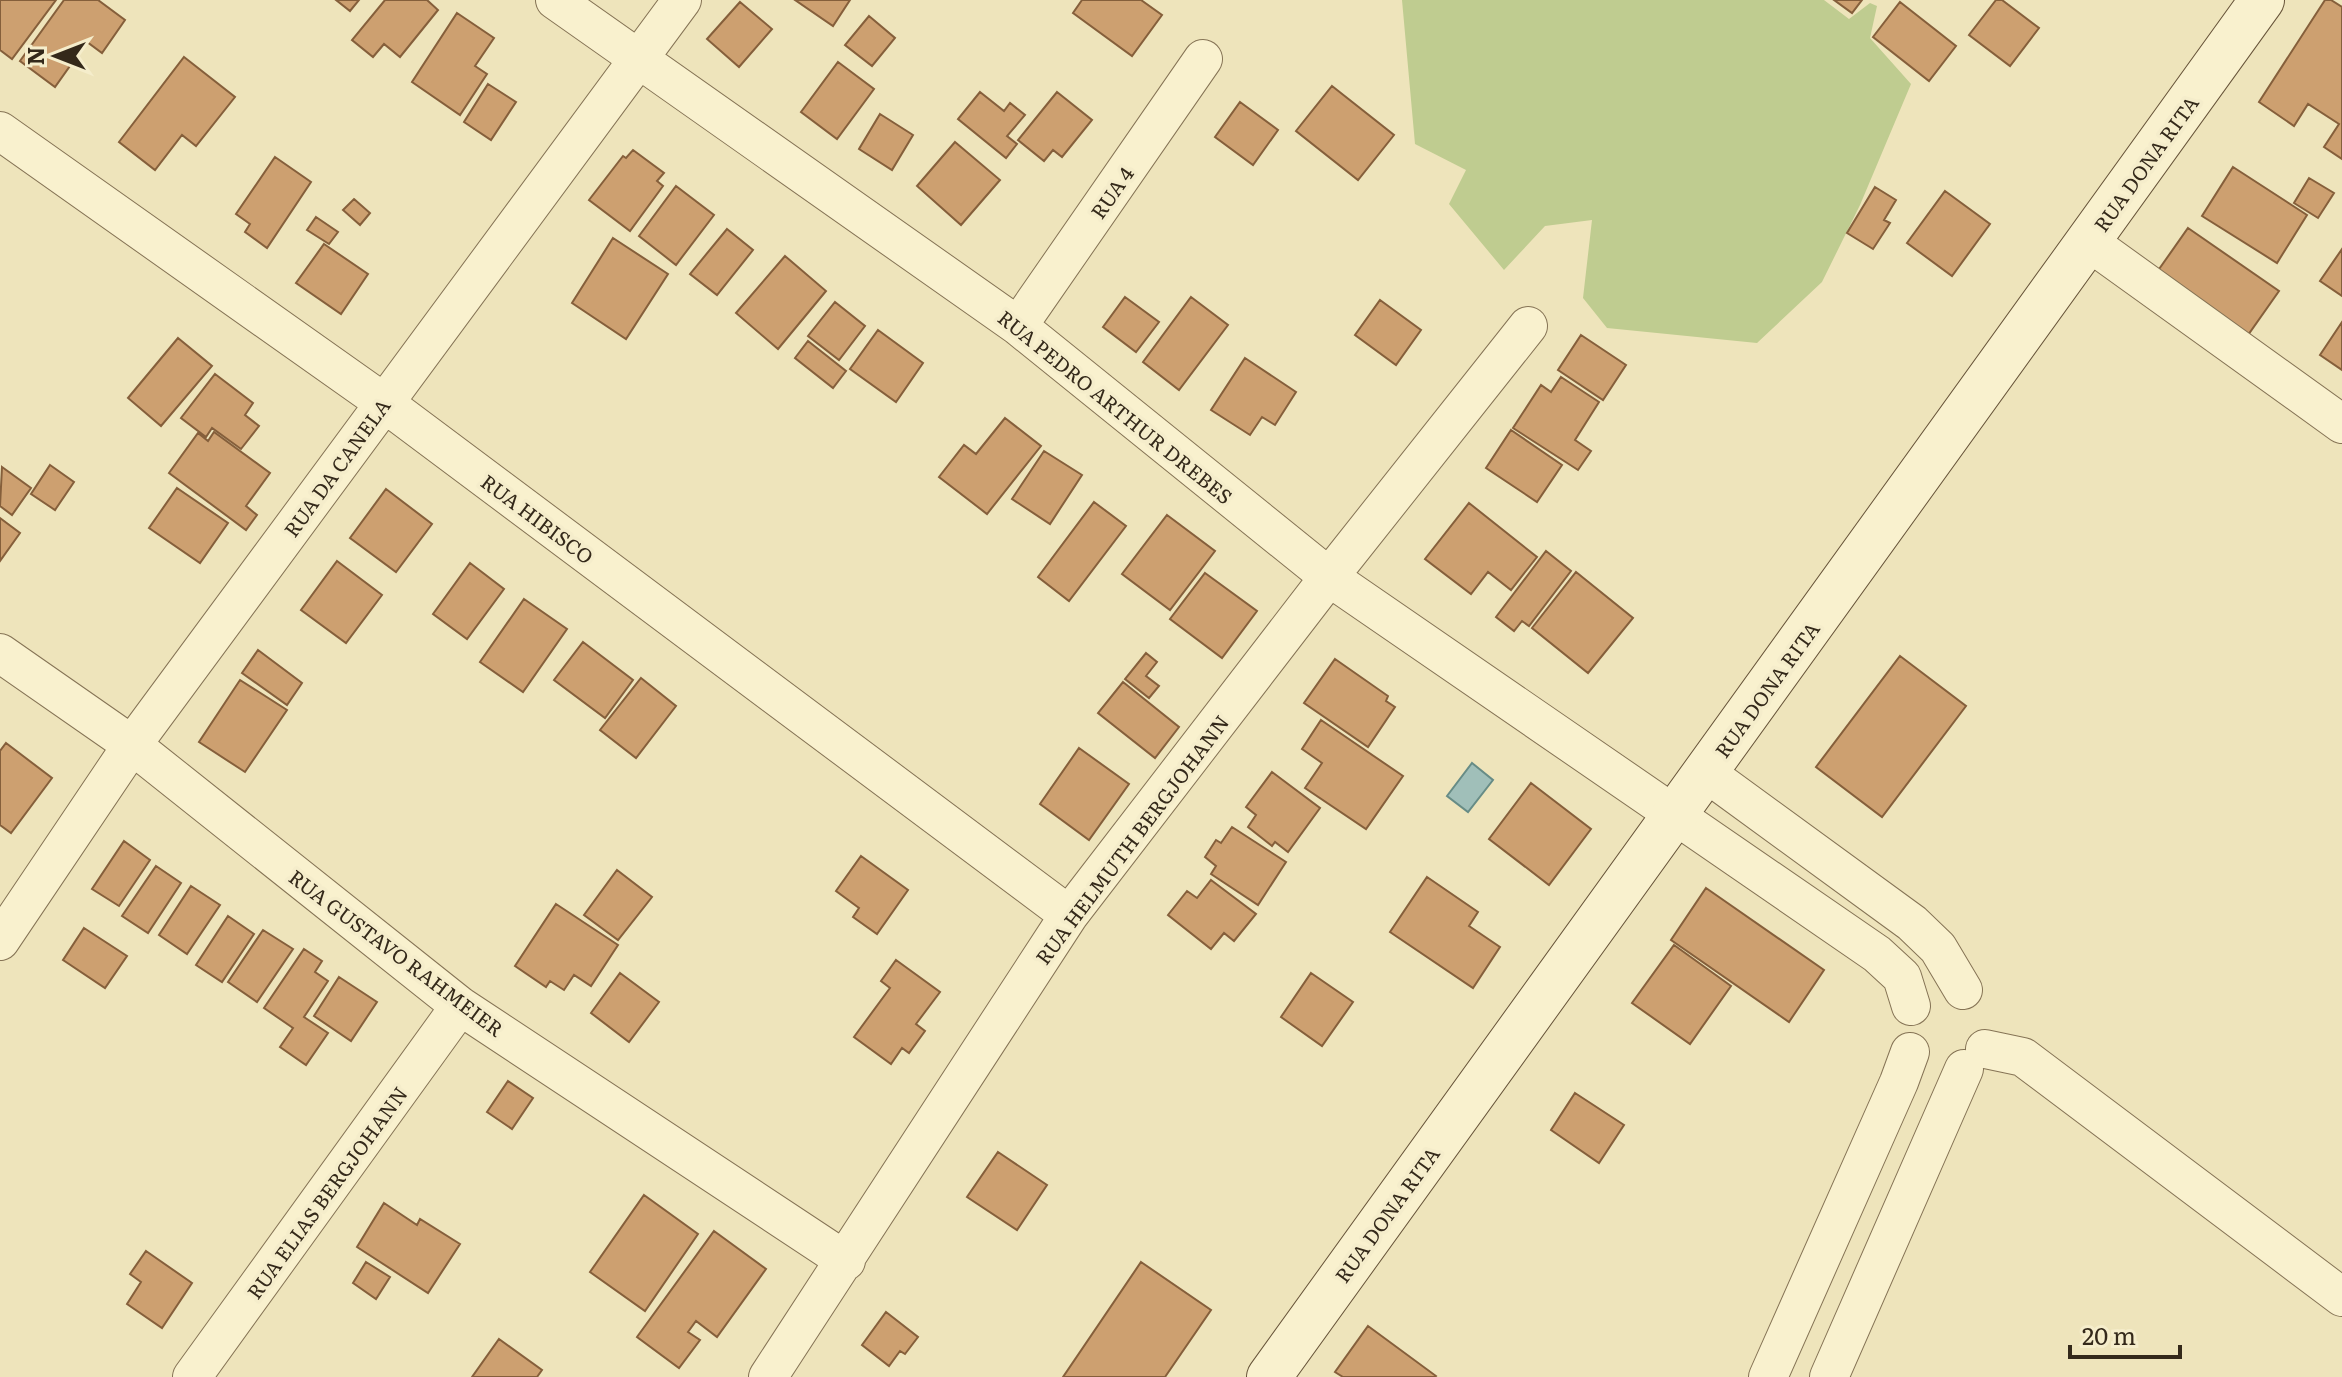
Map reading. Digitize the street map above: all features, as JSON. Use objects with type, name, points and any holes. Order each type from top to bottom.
[{"type":"main road","name":"RUA DONA RITA","points":[[1269,1377],[2262,0]]},
{"type":"street","name":"RUA PEDRO ARTHUR DREBES","points":[[555,0],[1018,326],[1329,577],[1877,954],[1902,977],[1911,1006]]},
{"type":"street","name":"RUA DA CANELA","points":[[0,941],[132,745],[682,0]]},
{"type":"street","name":"RUA 4","points":[[1018,326],[1203,59]]},
{"type":"street","name":"RUA HIBISCO","points":[[0,131],[383,402],[1069,915]]},
{"type":"street","points":[[2089,242],[2342,424]]},
{"type":"street","name":"RUA HELMUTH BERGJOHANN","points":[[768,1377],[1069,915],[1329,577],[1528,326]]},
{"type":"street","name":"RUA GUSTAVO RAHMEIER","points":[[0,653],[132,745],[460,1006],[846,1261]]},
{"type":"street","points":[[1705,772],[1912,923],[1938,948],[1963,990],[1983,1007],[1988,1019],[1989,1034],[1830,1375],[1774,1361],[1910,1052]]},
{"type":"street","points":[[1963,990],[1938,988],[1923,995],[1911,1006],[1905,1021],[1905,1037],[1910,1052],[1921,1064],[1935,1071],[1950,1073],[1975,1059],[2023,1057],[2342,1297]]},
{"type":"street","name":"RUA ELIAS BERGJOHANN","points":[[192,1377],[460,1006]]},
{"type":"green space","points":[[1402,0],[1824,0],[1849,19],[1870,3],[1877,6],[1870,38],[1911,84],[1860,205],[1822,282],[1757,343],[1607,328],[1583,298],[1592,220],[1545,226],[1504,270],[1449,204],[1466,170],[1415,144]]},
{"type":"water","points":[[1472,763],[1493,780],[1468,812],[1447,796]]},
{"type":"building","points":[[0,0],[56,0],[12,59],[0,50]]},
{"type":"building","points":[[64,0],[98,0],[125,20],[102,53],[87,42],[55,87],[20,61]]},
{"type":"building","points":[[336,0],[359,0],[350,11]]},
{"type":"building","points":[[385,0],[427,0],[438,10],[400,57],[384,44],[373,57],[352,40]]},
{"type":"building","points":[[795,0],[850,0],[833,26]]},
{"type":"building","points":[[1082,0],[1141,0],[1162,15],[1132,56],[1073,13]]},
{"type":"building","points":[[1834,0],[1862,0],[1852,13]]},
{"type":"building","points":[[1996,0],[2002,0],[2039,28],[2010,66],[1969,35]]},
{"type":"building","points":[[2325,0],[2342,7],[2342,159],[2324,147],[2339,124],[2308,104],[2294,126],[2259,102]]},
{"type":"building","points":[[740,2],[772,29],[739,67],[707,39]]},
{"type":"building","points":[[1900,2],[1956,46],[1929,81],[1873,37]]},
{"type":"building","points":[[457,13],[494,38],[475,66],[487,74],[460,115],[412,82]]},
{"type":"building","points":[[869,16],[895,38],[872,66],[845,45]]},
{"type":"building","points":[[184,57],[235,97],[196,146],[182,135],[155,170],[119,142]]},
{"type":"building","points":[[838,62],[874,89],[837,139],[801,112]]},
{"type":"building","points":[[488,84],[516,102],[491,140],[464,122]]},
{"type":"building","points":[[1332,86],[1394,135],[1358,180],[1296,131]]},
{"type":"building","points":[[980,92],[1004,111],[1010,103],[1025,115],[1007,136],[1017,144],[1006,158],[958,119]]},
{"type":"building","points":[[1057,92],[1092,120],[1062,157],[1053,150],[1044,161],[1018,140]]},
{"type":"building","points":[[1240,102],[1278,130],[1253,165],[1215,137]]},
{"type":"building","points":[[880,114],[913,135],[892,170],[859,149]]},
{"type":"building","points":[[955,142],[1000,180],[961,225],[917,186]]},
{"type":"building","points":[[633,150],[664,173],[657,181],[663,186],[630,231],[589,200],[623,156],[626,158]]},
{"type":"building","points":[[275,157],[311,182],[267,248],[245,232],[250,224],[236,214]]},
{"type":"building","points":[[2233,167],[2307,215],[2277,263],[2202,216]]},
{"type":"building","points":[[2309,178],[2334,193],[2318,218],[2294,203]]},
{"type":"building","points":[[676,186],[714,215],[676,265],[639,236]]},
{"type":"building","points":[[1875,187],[1896,200],[1884,220],[1890,223],[1873,249],[1847,233]]},
{"type":"building","points":[[1945,191],[1990,224],[1952,276],[1907,243]]},
{"type":"building","points":[[354,199],[370,213],[360,225],[343,210]]},
{"type":"building","points":[[316,217],[338,232],[329,244],[307,230]]},
{"type":"building","points":[[2188,228],[2279,291],[2248,335],[2157,272]]},
{"type":"building","points":[[727,229],[753,250],[717,295],[690,274]]},
{"type":"building","points":[[613,238],[668,274],[626,339],[572,303]]},
{"type":"building","points":[[324,244],[368,274],[341,314],[296,283]]},
{"type":"building","points":[[2342,249],[2342,296],[2320,281]]},
{"type":"building","points":[[785,256],[826,291],[778,349],[736,313]]},
{"type":"building","points":[[1125,297],[1159,322],[1136,352],[1103,327]]},
{"type":"building","points":[[1191,297],[1228,325],[1179,390],[1143,362]]},
{"type":"building","points":[[1380,300],[1421,330],[1396,365],[1355,335]]},
{"type":"building","points":[[835,302],[865,326],[839,360],[808,336]]},
{"type":"building","points":[[2342,322],[2342,370],[2320,355]]},
{"type":"building","points":[[878,330],[923,363],[896,402],[850,369]]},
{"type":"building","points":[[1581,335],[1626,365],[1603,400],[1558,370]]},
{"type":"building","points":[[178,338],[212,366],[161,426],[128,398]]},
{"type":"building","points":[[808,341],[846,371],[833,388],[795,358]]},
{"type":"building","points":[[1245,358],[1296,392],[1275,425],[1262,417],[1250,435],[1211,410]]},
{"type":"building","points":[[215,374],[253,403],[245,415],[259,426],[241,449],[212,428],[206,437],[181,418]]},
{"type":"building","points":[[1561,377],[1599,402],[1575,440],[1591,451],[1578,470],[1513,428],[1541,385],[1551,392]]},
{"type":"building","points":[[1005,418],[1041,446],[987,514],[939,477],[964,445],[976,454]]},
{"type":"building","points":[[1511,430],[1562,465],[1537,502],[1486,468]]},
{"type":"building","points":[[214,432],[270,473],[246,506],[257,515],[246,530],[169,473],[198,433],[208,441]]},
{"type":"building","points":[[1044,451],[1082,475],[1050,524],[1012,499]]},
{"type":"building","points":[[50,465],[74,482],[55,510],[31,494]]},
{"type":"building","points":[[2,467],[31,488],[12,515],[0,506]]},
{"type":"building","points":[[177,488],[228,523],[200,563],[149,528]]},
{"type":"building","points":[[386,489],[432,524],[396,572],[350,538]]},
{"type":"building","points":[[1094,502],[1126,526],[1069,601],[1038,577]]},
{"type":"building","points":[[1469,503],[1537,557],[1511,590],[1488,572],[1471,594],[1425,559]]},
{"type":"building","points":[[1167,515],[1215,551],[1170,610],[1122,574]]},
{"type":"building","points":[[0,518],[20,533],[0,561]]},
{"type":"building","points":[[1546,551],[1571,571],[1529,626],[1522,621],[1514,631],[1496,617]]},
{"type":"building","points":[[337,561],[382,595],[346,643],[301,610]]},
{"type":"building","points":[[470,563],[504,589],[467,639],[433,614]]},
{"type":"building","points":[[1576,572],[1633,618],[1588,673],[1532,628]]},
{"type":"building","points":[[1205,573],[1257,611],[1222,658],[1170,619]]},
{"type":"building","points":[[524,599],[567,629],[523,692],[480,662]]},
{"type":"building","points":[[583,642],[633,680],[605,718],[554,680]]},
{"type":"building","points":[[258,650],[302,683],[287,705],[242,673]]},
{"type":"building","points":[[1146,653],[1157,662],[1146,676],[1159,686],[1149,698],[1125,679]]},
{"type":"building","points":[[1900,656],[1966,706],[1882,817],[1816,767]]},
{"type":"building","points":[[1335,659],[1388,696],[1386,701],[1395,707],[1368,747],[1304,703]]},
{"type":"building","points":[[641,678],[676,706],[636,758],[600,730]]},
{"type":"building","points":[[240,680],[287,710],[245,772],[199,742]]},
{"type":"building","points":[[1123,682],[1179,727],[1155,758],[1098,713]]},
{"type":"building","points":[[1321,720],[1403,776],[1366,829],[1305,788],[1322,763],[1302,749]]},
{"type":"building","points":[[6,743],[52,778],[11,833],[0,825],[0,751]]},
{"type":"building","points":[[1079,748],[1129,784],[1089,840],[1040,804]]},
{"type":"building","points":[[1272,772],[1320,808],[1288,852],[1275,842],[1272,846],[1248,827],[1256,815],[1246,807]]},
{"type":"building","points":[[1531,783],[1591,829],[1549,885],[1489,839]]},
{"type":"building","points":[[1232,827],[1286,862],[1258,905],[1211,874],[1216,866],[1205,857],[1216,840],[1221,843]]},
{"type":"building","points":[[124,841],[150,860],[119,906],[92,889]]},
{"type":"building","points":[[861,856],[908,890],[877,934],[853,917],[859,908],[836,891]]},
{"type":"building","points":[[156,866],[181,883],[148,933],[122,916]]},
{"type":"building","points":[[617,870],[652,897],[618,940],[584,915]]},
{"type":"building","points":[[1427,877],[1478,912],[1469,926],[1500,947],[1473,988],[1390,932]]},
{"type":"building","points":[[1211,880],[1256,914],[1234,941],[1224,933],[1211,949],[1168,915],[1187,891],[1197,898]]},
{"type":"building","points":[[191,886],[220,905],[187,954],[159,935]]},
{"type":"building","points":[[1706,888],[1824,970],[1789,1022],[1671,940]]},
{"type":"building","points":[[556,904],[618,945],[591,986],[574,975],[564,990],[550,981],[546,987],[515,966]]},
{"type":"building","points":[[228,916],[254,934],[222,982],[196,965]]},
{"type":"building","points":[[84,928],[127,956],[105,988],[63,960]]},
{"type":"building","points":[[263,930],[293,949],[257,1002],[228,982]]},
{"type":"building","points":[[1674,945],[1731,986],[1690,1044],[1632,1003]]},
{"type":"building","points":[[304,949],[322,961],[315,972],[328,981],[304,1017],[328,1033],[306,1065],[280,1047],[293,1028],[264,1008]]},
{"type":"building","points":[[896,960],[940,992],[916,1024],[925,1031],[909,1053],[902,1048],[891,1064],[854,1037],[890,988],[881,981]]},
{"type":"building","points":[[620,973],[659,1002],[629,1042],[591,1013]]},
{"type":"building","points":[[1311,973],[1353,1002],[1322,1046],[1281,1017]]},
{"type":"building","points":[[339,977],[377,1002],[351,1041],[314,1016]]},
{"type":"building","points":[[508,1081],[533,1098],[512,1129],[487,1112]]},
{"type":"building","points":[[1575,1093],[1624,1125],[1599,1163],[1551,1130]]},
{"type":"building","points":[[998,1152],[1047,1185],[1017,1230],[967,1197]]},
{"type":"building","points":[[644,1195],[698,1234],[645,1311],[590,1272]]},
{"type":"building","points":[[384,1203],[417,1225],[420,1219],[460,1244],[428,1293],[357,1247]]},
{"type":"building","points":[[714,1231],[766,1269],[717,1337],[696,1321],[688,1332],[700,1340],[679,1368],[637,1337]]},
{"type":"building","points":[[146,1251],[192,1283],[162,1328],[127,1304],[141,1282],[130,1274]]},
{"type":"building","points":[[366,1262],[390,1277],[376,1299],[353,1283]]},
{"type":"building","points":[[1141,1262],[1211,1310],[1165,1377],[1063,1377]]},
{"type":"building","points":[[886,1312],[918,1337],[905,1354],[900,1351],[889,1366],[862,1345]]},
{"type":"building","points":[[1368,1326],[1436,1376],[1343,1377],[1335,1372]]},
{"type":"building","points":[[499,1339],[542,1370],[537,1377],[472,1377]]}]
